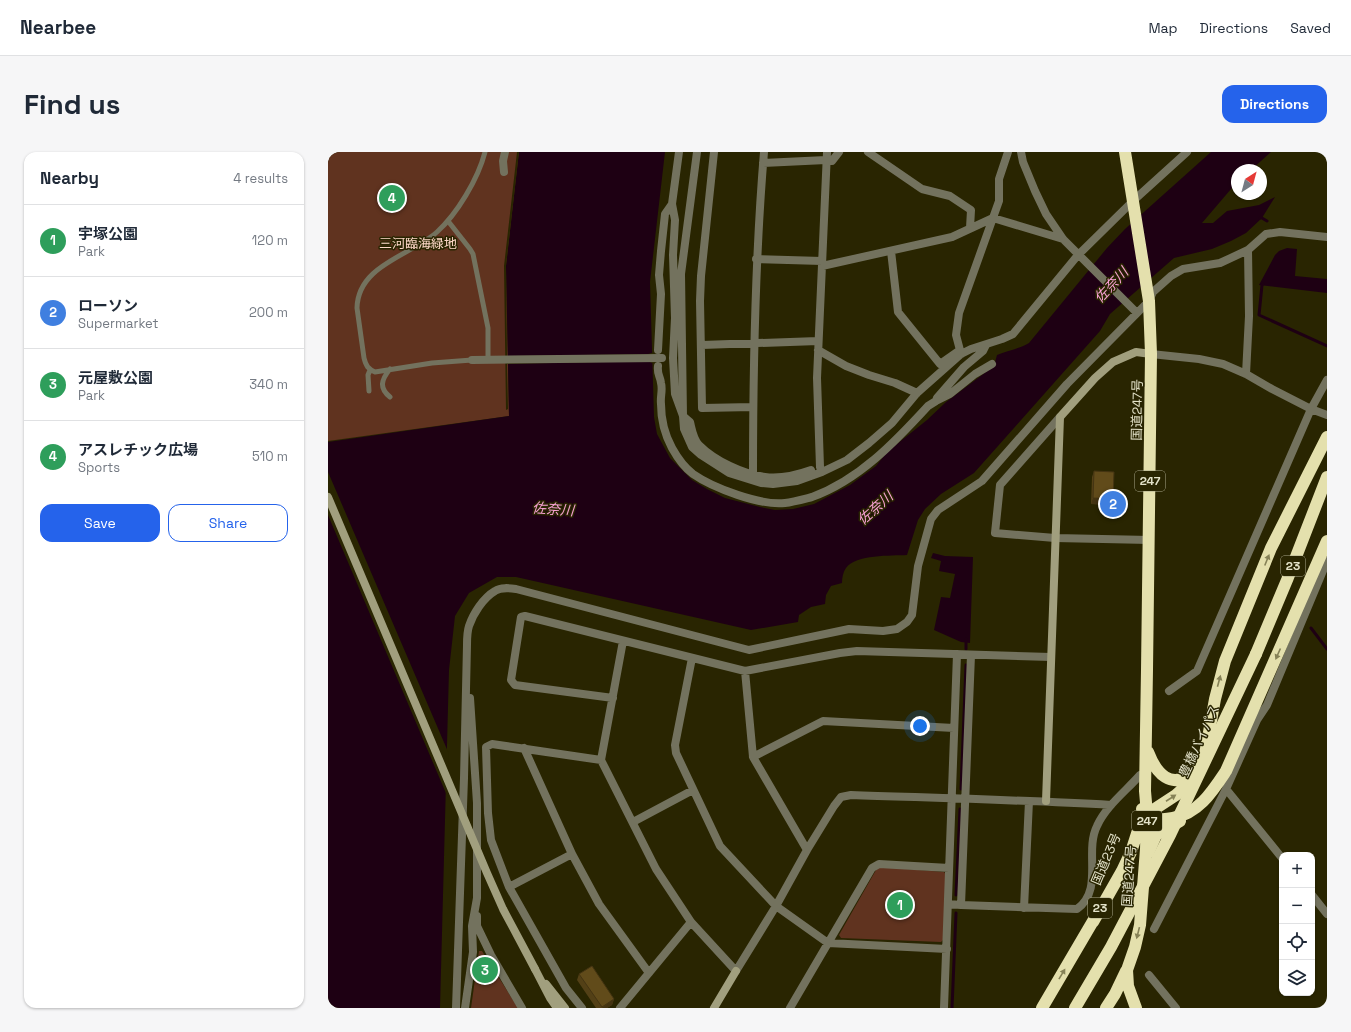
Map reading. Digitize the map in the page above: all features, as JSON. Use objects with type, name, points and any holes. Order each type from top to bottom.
[{"type":"highway","name":"国道247号","points":[[1125,152],[1149,296],[1151,354],[1150,540],[1145,791],[1147,814],[1140,925],[1135,946],[1126,970]]},
{"type":"highway","points":[[1093,922],[1122,871],[1131,852],[1140,824],[1147,814],[1176,795],[1185,787],[1202,758],[1208,741],[1214,699],[1225,661],[1271,548],[1327,437]]},
{"type":"highway","name":"豊橋バイパス","points":[[1075,1008],[1111,947],[1170,835],[1259,655],[1327,477]]},
{"type":"highway","name":"豊橋バイパス","points":[[1082,1008],[1116,950],[1175,837],[1259,655],[1327,493]]},
{"type":"highway","points":[[1145,862],[1150,846],[1156,835],[1176,824],[1195,810],[1209,795],[1226,771],[1327,541]]},
{"type":"highway","name":"国道247号","points":[[1139,800],[1147,670]]},
{"type":"highway","points":[[1147,747],[1153,765],[1161,774],[1172,780],[1182,779],[1189,775],[1202,758]]},
{"type":"highway","points":[[1139,800],[1142,809],[1152,818],[1158,820],[1189,814]]},
{"type":"highway","name":"国道23号","points":[[1042,1008],[1093,922],[1125,854],[1135,822],[1139,800]]},
{"type":"highway","points":[[1106,1008],[1115,994],[1126,970]]},
{"type":"highway","points":[[1126,970],[1128,986],[1136,1008]]},
{"type":"street","points":[[504,172],[503,161],[505,152]]},
{"type":"street","points":[[678,152],[672,204],[675,220],[673,255],[675,318],[673,358],[675,394],[682,416],[690,422],[693,434],[698,444],[722,462],[736,469],[765,477],[789,476],[821,470]]},
{"type":"street","points":[[697,152],[681,274],[683,358],[681,400],[684,429],[692,447],[701,455],[729,473],[761,483],[773,484],[797,481],[847,460],[869,443],[892,423],[917,393],[960,352]]},
{"type":"street","points":[[714,152],[701,276],[702,408],[753,407]]},
{"type":"street","points":[[752,474],[756,259],[764,152]]},
{"type":"street","points":[[763,162],[826,156],[832,161],[839,152]]},
{"type":"street","points":[[868,152],[922,189],[950,196],[972,210],[970,228]]},
{"type":"street","points":[[960,352],[956,335],[959,313],[999,201],[999,179],[1008,152]]},
{"type":"street","points":[[1021,152],[1023,162],[1046,214],[1063,239],[1080,258],[1135,311]]},
{"type":"street","points":[[891,252],[898,312],[940,364],[950,356],[986,345],[1013,334],[1080,258],[1187,152]]},
{"type":"street","points":[[821,470],[817,378],[826,156]]},
{"type":"street","points":[[658,350],[661,294],[659,275],[665,214],[672,204]]},
{"type":"street","points":[[756,259],[822,264],[891,252],[952,237],[993,218],[1063,239]]},
{"type":"street","points":[[456,1008],[464,778],[466,645],[468,627],[476,610],[486,598],[495,591],[505,588],[516,588],[749,650],[848,629],[883,631],[897,630],[907,622],[912,615],[918,566],[931,519],[938,510],[982,481],[1067,384],[1153,292],[1171,276],[1182,269],[1220,263],[1248,250],[1266,234],[1280,232],[1327,236]]},
{"type":"street","points":[[1246,374],[1249,310],[1248,250]]},
{"type":"street","points":[[702,345],[754,343],[818,345],[846,366],[895,383],[917,393]]},
{"type":"street","points":[[658,366],[658,374],[661,383],[663,425],[672,448],[678,457],[693,473],[738,495],[765,502],[785,503],[811,497],[828,490],[871,463],[936,401],[964,367],[982,351],[986,345]]},
{"type":"street","points":[[1150,540],[1055,538],[995,533],[1000,485],[1095,378],[1113,362],[1136,352],[1203,360],[1223,364],[1246,374],[1311,409],[1327,415]]},
{"type":"street","points":[[472,360],[673,358]]},
{"type":"street","points":[[936,401],[950,394],[975,374],[992,364]]},
{"type":"street","points":[[1169,691],[1197,671],[1311,409],[1327,380]]},
{"type":"street","points":[[1046,801],[1060,418]]},
{"type":"street","points":[[328,497],[503,909],[550,998],[557,1008]]},
{"type":"street","points":[[1154,929],[1226,789],[1257,720],[1267,706],[1327,561]]},
{"type":"street","points":[[612,698],[515,685],[511,680],[521,617],[525,616],[745,671],[856,651],[1051,657]]},
{"type":"street","points":[[623,641],[601,760],[656,869],[691,922],[736,971]]},
{"type":"street","points":[[466,645],[477,803],[477,926],[491,955],[522,1008]]},
{"type":"street","points":[[944,1008],[957,654]]},
{"type":"street","points":[[961,905],[971,654]]},
{"type":"street","points":[[692,658],[675,745],[676,753],[720,846],[776,906],[828,943],[947,949]]},
{"type":"street","points":[[745,671],[753,757],[807,850]]},
{"type":"street","points":[[753,757],[823,721],[954,728]]},
{"type":"street","points":[[582,1008],[566,988],[509,886],[491,840],[488,813],[486,747],[492,744],[601,760]]},
{"type":"street","points":[[524,748],[572,854],[599,904],[649,973]]},
{"type":"street","points":[[948,904],[1077,909],[1083,905],[1092,886],[1092,840],[1097,826],[1111,805],[1140,775]]},
{"type":"street","points":[[1226,789],[1279,854]]},
{"type":"street","points":[[633,822],[693,790]]},
{"type":"street","points":[[714,1008],[776,906],[807,850],[841,797],[851,795],[952,798],[965,800],[1046,801],[1111,805]]},
{"type":"street","points":[[1024,908],[1029,801]]},
{"type":"street","points":[[509,886],[572,854]]},
{"type":"street","points":[[790,1008],[872,868],[879,864],[949,868]]},
{"type":"street","points":[[465,1008],[473,952],[472,926],[477,898]]},
{"type":"street","points":[[1315,899],[1327,914]]},
{"type":"street","points":[[620,1008],[691,922]]},
{"type":"street","points":[[537,973],[565,1008]]},
{"type":"street","points":[[1149,975],[1176,1008]]},
{"type":"lane","points":[[472,360],[432,363],[375,372],[370,370],[366,366],[364,358],[357,300],[366,282],[375,272],[437,232],[448,220],[476,176],[485,152]]},
{"type":"lane","points":[[448,220],[473,254],[488,328],[488,356]]},
{"type":"lane","points":[[673,358],[683,358]]},
{"type":"lane","points":[[369,391],[368,375],[370,370]]},
{"type":"lane","points":[[390,370],[384,377],[383,387],[384,392],[390,397]]},
{"type":"green space","name":"三河臨海緑地","points":[[328,152],[519,152],[506,266],[509,416],[328,441]]},
{"type":"green space","points":[[880,867],[944,872],[946,875],[943,940],[941,942],[841,938],[839,935],[876,870]]},
{"type":"green space","points":[[479,951],[482,951],[518,1008],[471,1008]]},
{"type":"water","name":"佐奈川","points":[[519,152],[665,152],[650,282],[654,417],[657,434],[670,458],[692,480],[707,489],[725,498],[760,507],[775,510],[793,509],[814,504],[850,485],[876,466],[887,452],[927,420],[946,402],[994,366],[997,355],[1029,343],[1107,248],[1125,229],[1211,152],[1271,152],[1258,164],[1231,164],[1231,189],[1202,223],[1213,223],[1227,211],[1259,205],[1275,197],[1262,218],[1246,233],[1231,241],[1212,249],[1174,258],[1110,314],[1100,331],[974,473],[941,494],[925,509],[918,520],[907,555],[865,558],[851,563],[844,571],[842,583],[831,586],[826,595],[825,604],[811,607],[799,615],[798,622],[751,630],[516,577],[497,577],[469,593],[455,616],[449,670],[440,1008],[328,1008],[328,442],[509,416],[506,266]]},
{"type":"water","points":[[1287,248],[1297,249],[1295,276],[1327,279],[1327,293],[1259,285],[1275,255],[1279,251]]},
{"type":"water","points":[[933,553],[945,556],[973,557],[970,643],[961,642],[934,630],[941,597],[950,598],[955,574],[939,571],[941,561],[931,558]]},
{"type":"pier","points":[[517,152],[519,152],[506,266],[507,356],[648,354],[655,352],[655,364],[647,361],[507,364],[508,409],[506,410],[504,266]]},
{"type":"pier","points":[[328,472],[449,754],[448,798],[328,515]]},
{"type":"building","points":[[1094,471],[1114,472],[1113,499],[1093,498]]},
{"type":"building","points":[[592,966],[614,999],[602,1007],[579,974]]},
{"type":"waterway","points":[[1260,218],[1267,221]]},
{"type":"waterway","points":[[1263,284],[1259,315],[1327,346]]},
{"type":"waterway","points":[[1311,628],[1327,649]]},
{"type":"waterway","points":[[966,639],[966,649]]},
{"type":"waterway","points":[[961,789],[966,665]]},
{"type":"waterway","points":[[956,895],[960,809]]},
{"type":"waterway","points":[[952,1008],[956,913]]},
{"type":"place","name":"アスレチック広場","points":[[392,198]]},
{"type":"place","name":"ローソン","points":[[1113,504]]},
{"type":"place","name":"宇塚公園","points":[[900,905]]},
{"type":"place","name":"元屋敷公園","points":[[485,970]]}]
